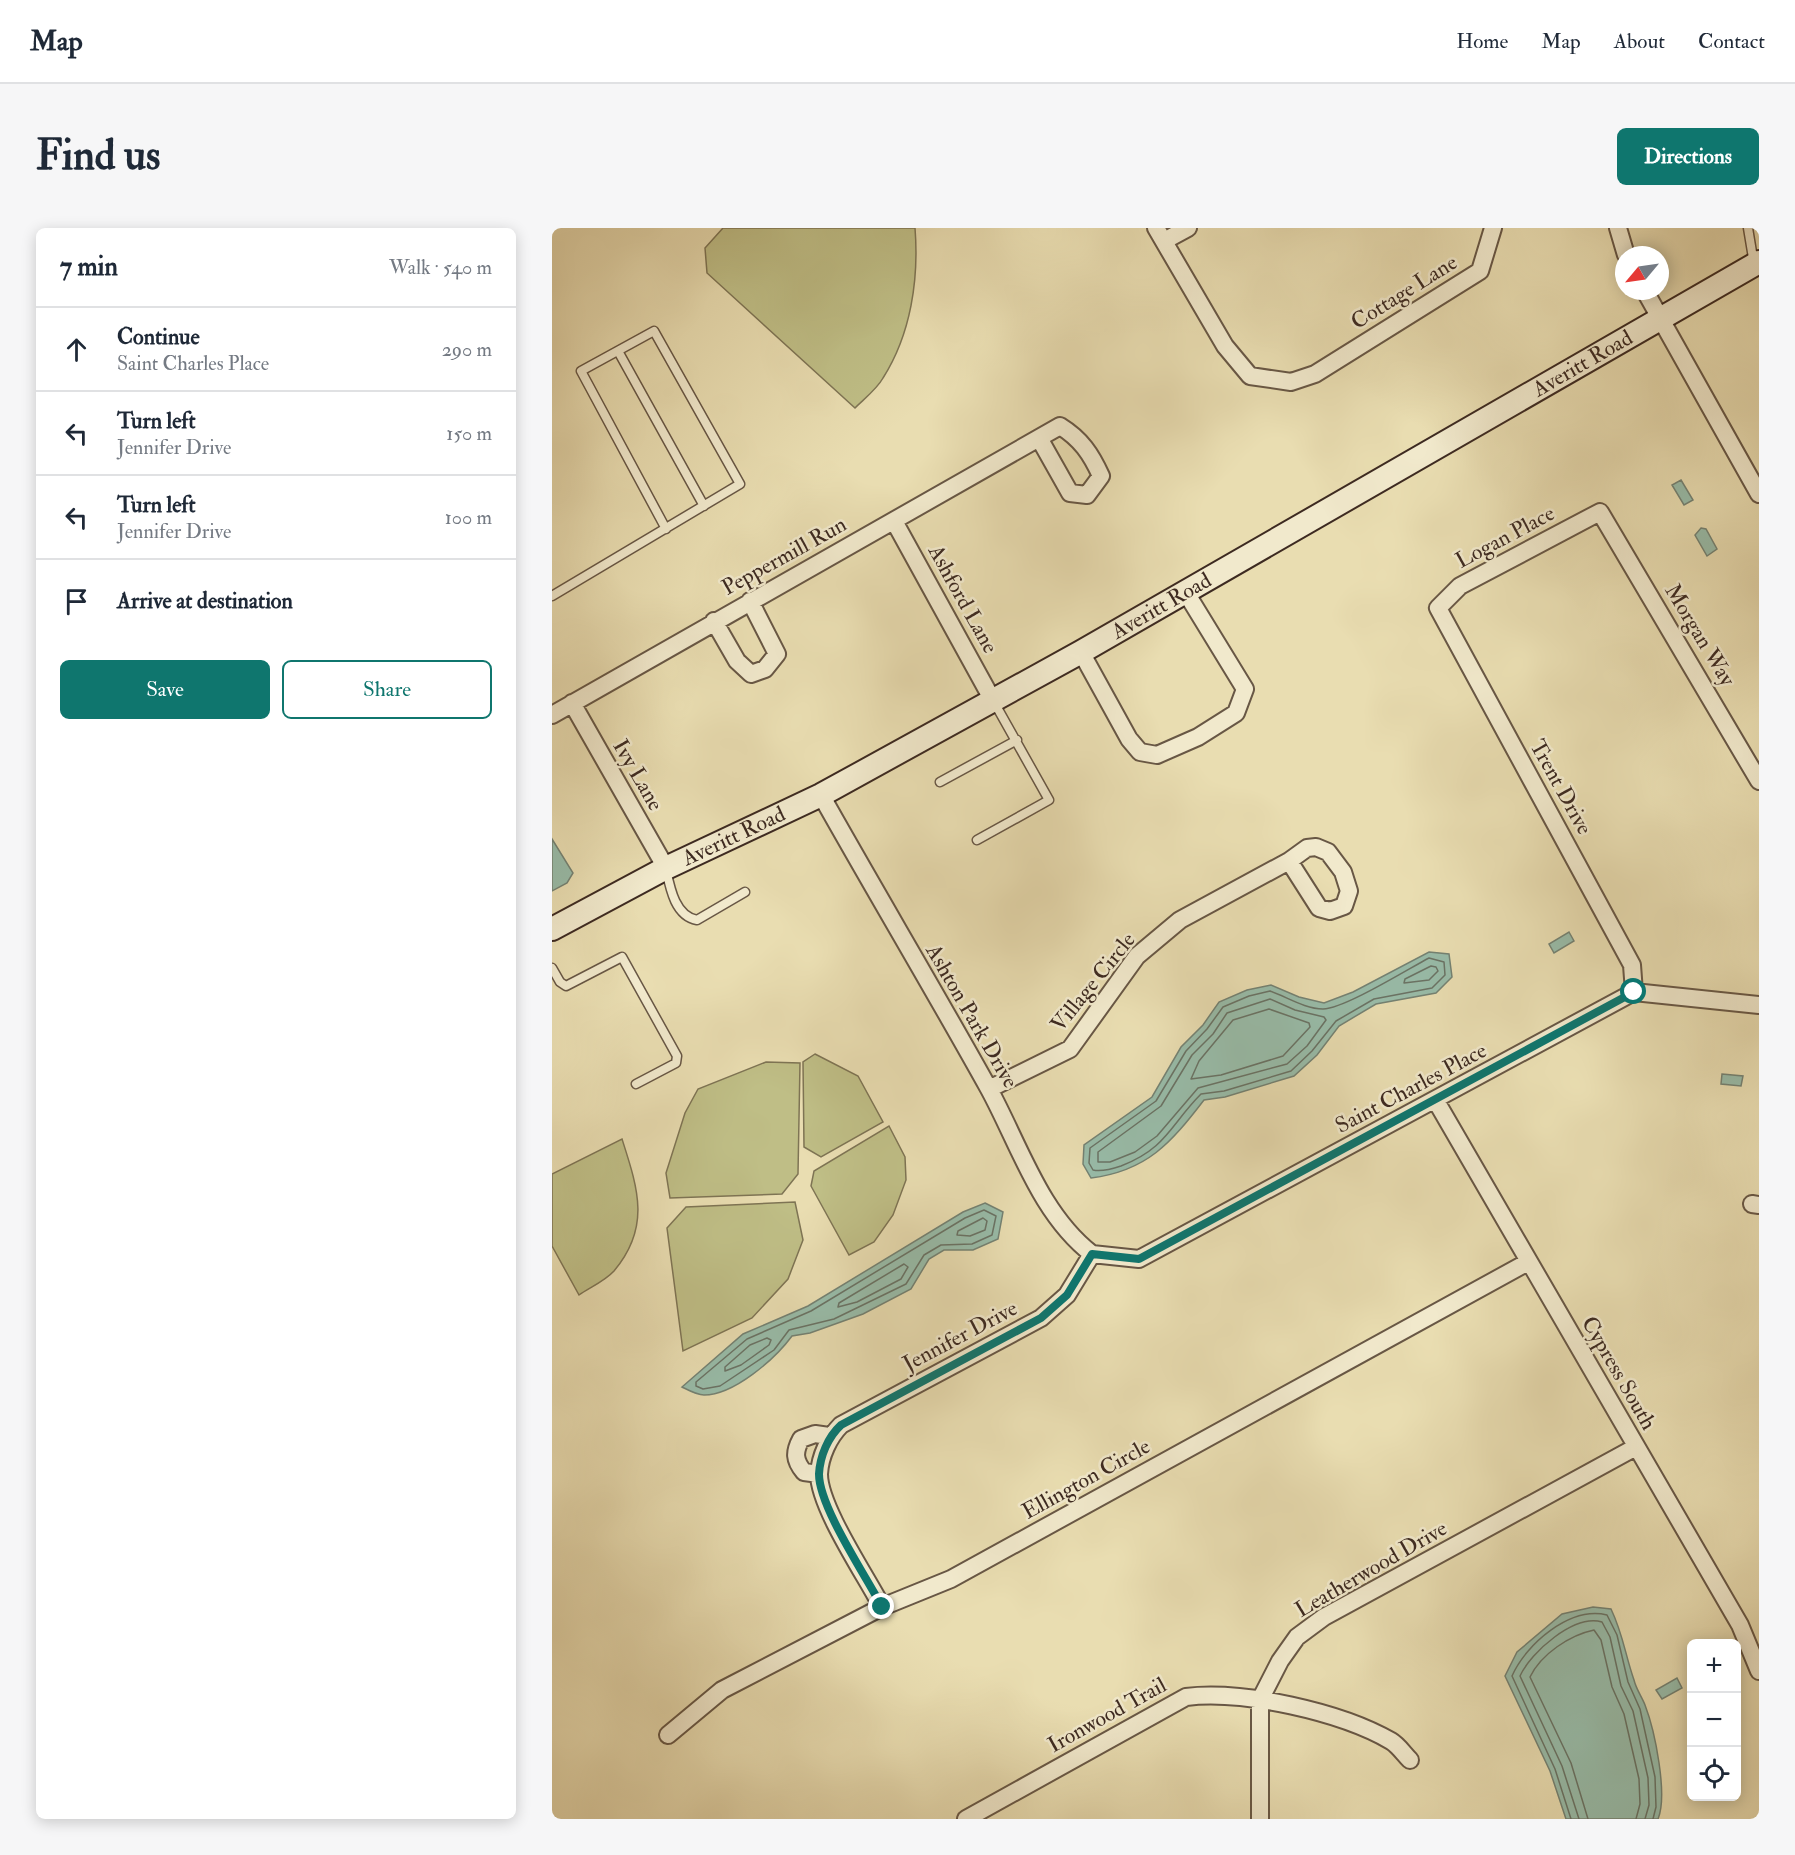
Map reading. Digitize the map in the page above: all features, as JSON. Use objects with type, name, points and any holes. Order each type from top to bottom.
[{"type":"street","points":[[1160,234],[1188,228]]},
{"type":"street","name":"Cottage Lane","points":[[1160,234],[1225,346],[1250,376],[1291,382],[1315,374],[1480,271],[1493,228]]},
{"type":"street","points":[[1618,228],[1623,246]]},
{"type":"street","name":"Averitt Road","points":[[552,929],[666,868],[821,795],[1082,651],[1756,263]]},
{"type":"street","points":[[1650,300],[1759,494]]},
{"type":"street","name":"Peppermill Run","points":[[552,715],[1039,438]]},
{"type":"street","name":"Logan Place","points":[[1438,608],[1460,585],[1600,513]]},
{"type":"street","name":"Morgan Way","points":[[1600,513],[1759,781]]},
{"type":"street","name":"Ashford Lane","points":[[894,521],[992,699]]},
{"type":"street","points":[[1082,651],[1129,739],[1140,752],[1156,755],[1198,736],[1236,712],[1245,689],[1185,591]]},
{"type":"street","points":[[714,621],[737,661],[750,674],[765,669],[777,654],[750,601]]},
{"type":"street","name":"Trent Drive","points":[[1438,608],[1632,965],[1634,992]]},
{"type":"street","name":"Ivy Lane","points":[[572,703],[666,868]]},
{"type":"street","name":"Ashton Park Drive","points":[[821,795],[989,1089],[1045,1200],[1079,1244],[1092,1254]]},
{"type":"street","name":"Village Circle","points":[[989,1089],[1070,1049],[1137,956],[1180,920],[1289,861]]},
{"type":"street","points":[[1634,992],[1759,1005]]},
{"type":"street","name":"Saint Charles Place","points":[[1092,1254],[1139,1259],[1436,1101],[1634,992]]},
{"type":"street","name":"Cypress South","points":[[1436,1101],[1740,1625],[1759,1671]]},
{"type":"street","name":"Jennifer Drive","points":[[819,1474],[804,1472],[796,1462],[796,1449],[801,1439],[815,1434],[829,1436],[841,1425],[1041,1318],[1067,1295],[1092,1254]]},
{"type":"street","name":"Ellington Circle","points":[[668,1735],[722,1690],[882,1607],[951,1579],[1528,1262]]},
{"type":"street","points":[[829,1436],[819,1474],[824,1500],[882,1607]]},
{"type":"street","name":"Leatherwood Drive","points":[[1260,1819],[1260,1700],[1280,1661],[1297,1637],[1324,1617],[1636,1447]]},
{"type":"street","name":"Ironwood Trail","points":[[971,1818],[1186,1697],[1213,1694],[1260,1700],[1348,1720],[1393,1742],[1410,1760]]},
{"type":"lane","points":[[1748,228],[1756,263]]},
{"type":"lane","points":[[552,596],[666,529],[740,484],[654,331],[581,371],[666,529]]},
{"type":"lane","points":[[618,351],[704,506]]},
{"type":"lane","points":[[977,840],[1049,800],[992,699]]},
{"type":"lane","points":[[940,782],[1017,740]]},
{"type":"lane","points":[[666,868],[671,891],[682,913],[688,919],[697,920],[745,892]]},
{"type":"lane","points":[[552,968],[560,982],[566,986],[622,957],[677,1056],[676,1063],[636,1084]]},
{"type":"shaded area","points":[[723,228],[915,228],[914,286],[911,306],[900,343],[893,361],[880,382],[855,408],[707,273],[705,248]]},
{"type":"shaded area","points":[[815,1054],[858,1076],[883,1122],[821,1157],[804,1147],[803,1062]]},
{"type":"shaded area","points":[[766,1062],[800,1063],[798,1174],[782,1194],[670,1198],[666,1173],[685,1113],[698,1089]]},
{"type":"shaded area","points":[[889,1126],[905,1157],[906,1180],[893,1215],[874,1242],[849,1255],[811,1186],[814,1171]]},
{"type":"shaded area","points":[[622,1139],[633,1175],[638,1207],[633,1239],[626,1255],[614,1271],[579,1295],[552,1246],[552,1174]]},
{"type":"shaded area","points":[[795,1202],[803,1240],[788,1279],[752,1318],[683,1351],[667,1228],[686,1207]]},
{"type":"water","points":[[1681,480],[1693,500],[1684,505],[1672,485]]},
{"type":"water","points":[[1701,528],[1706,529],[1717,549],[1707,556],[1695,535]]},
{"type":"water","points":[[552,839],[573,873],[567,883],[552,891]]},
{"type":"water","points":[[1569,932],[1574,941],[1554,953],[1549,944]]},
{"type":"water","points":[[1429,952],[1449,954],[1452,977],[1436,993],[1376,1004],[1339,1026],[1317,1055],[1294,1076],[1225,1097],[1204,1100],[1169,1142],[1143,1162],[1128,1169],[1091,1178],[1083,1164],[1084,1145],[1152,1097],[1181,1047],[1203,1025],[1219,1002],[1247,990],[1271,985],[1299,997],[1324,1003],[1353,992]]},
{"type":"water","points":[[1722,1074],[1743,1076],[1741,1086],[1721,1084]]},
{"type":"water","points":[[985,1203],[1003,1212],[998,1239],[973,1250],[944,1250],[929,1259],[911,1289],[863,1314],[810,1333],[792,1336],[765,1365],[728,1389],[704,1395],[682,1387],[743,1334],[808,1306],[963,1212]]},
{"type":"water","points":[[1593,1607],[1611,1609],[1635,1683],[1649,1716],[1661,1779],[1662,1795],[1658,1819],[1566,1819],[1550,1771],[1505,1676],[1517,1652],[1562,1614]]},
{"type":"water","points":[[1677,1678],[1682,1688],[1662,1699],[1656,1690]]},
{"type":"route","points":[[882,1607],[824,1500],[819,1474],[829,1436],[841,1425],[1041,1318],[1067,1295],[1082,1266],[1092,1254],[1139,1259],[1634,992]]}]
